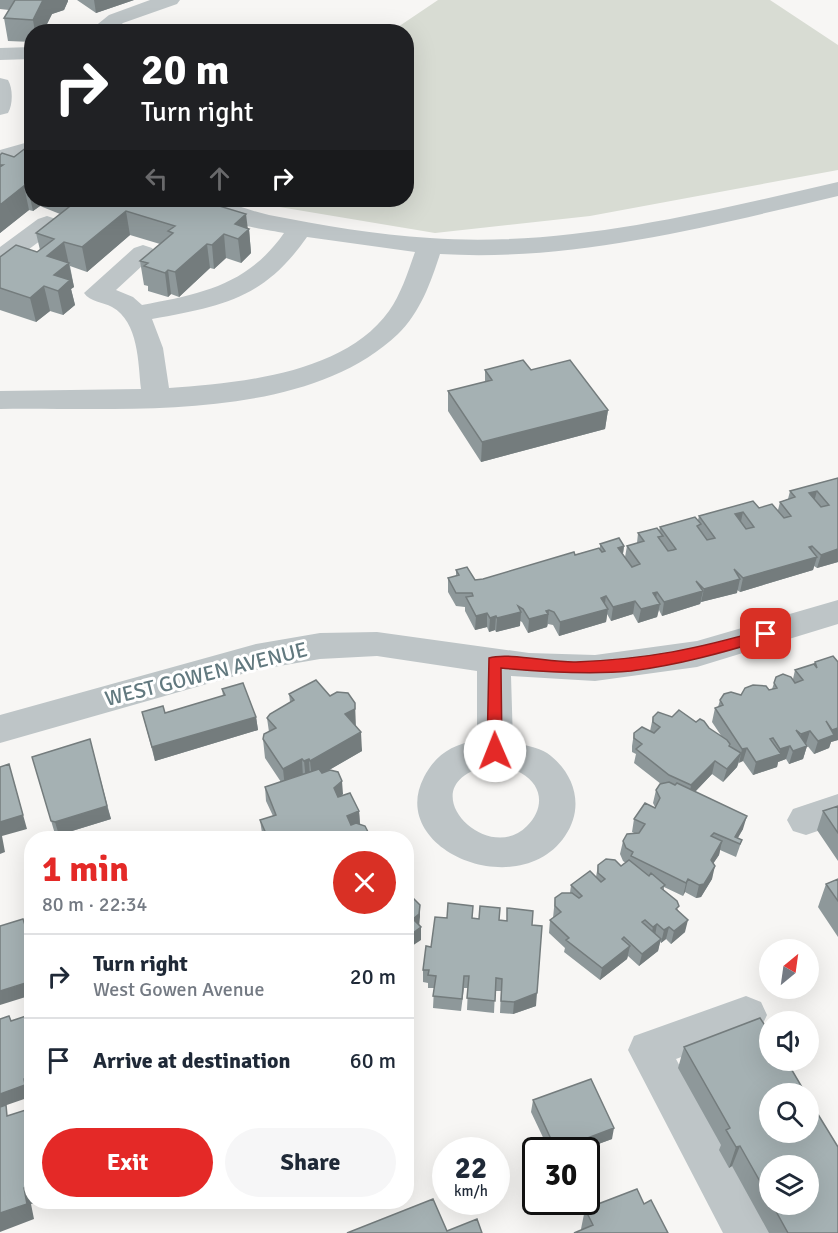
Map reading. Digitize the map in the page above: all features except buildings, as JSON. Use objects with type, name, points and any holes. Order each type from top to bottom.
[{"type":"street","points":[[109,24],[116,19],[170,0]]},
{"type":"street","points":[[1,62],[24,56]]},
{"type":"street","points":[[0,85],[0,108]]},
{"type":"street","points":[[0,158],[24,150]]},
{"type":"street","points":[[215,207],[300,228],[430,246],[476,247],[587,237],[714,216],[838,189]]},
{"type":"street","points":[[0,259],[47,224]]},
{"type":"street","points":[[136,314],[209,299],[231,291],[274,262],[300,228]]},
{"type":"street","points":[[0,400],[156,398],[245,391],[308,375],[348,360],[390,327],[418,278],[430,246]]},
{"type":"street","points":[[143,253],[97,293],[125,303],[136,314],[150,350],[156,398]]},
{"type":"street","name":"WEST GOWEN AVENUE","points":[[0,729],[256,657],[320,646],[368,644],[407,646],[494,662],[595,668],[666,660],[726,646],[838,612]]},
{"type":"street","points":[[494,662],[495,751]]},
{"type":"street","points":[[746,1015],[649,1050],[747,1233]]},
{"type":"shaded area","points":[[438,0],[770,0],[838,45],[838,170],[590,216],[435,233],[279,207],[414,207],[414,24],[402,24]]},
{"type":"route","points":[[495,751],[494,662],[561,668],[631,665],[697,654],[766,634]]}]
